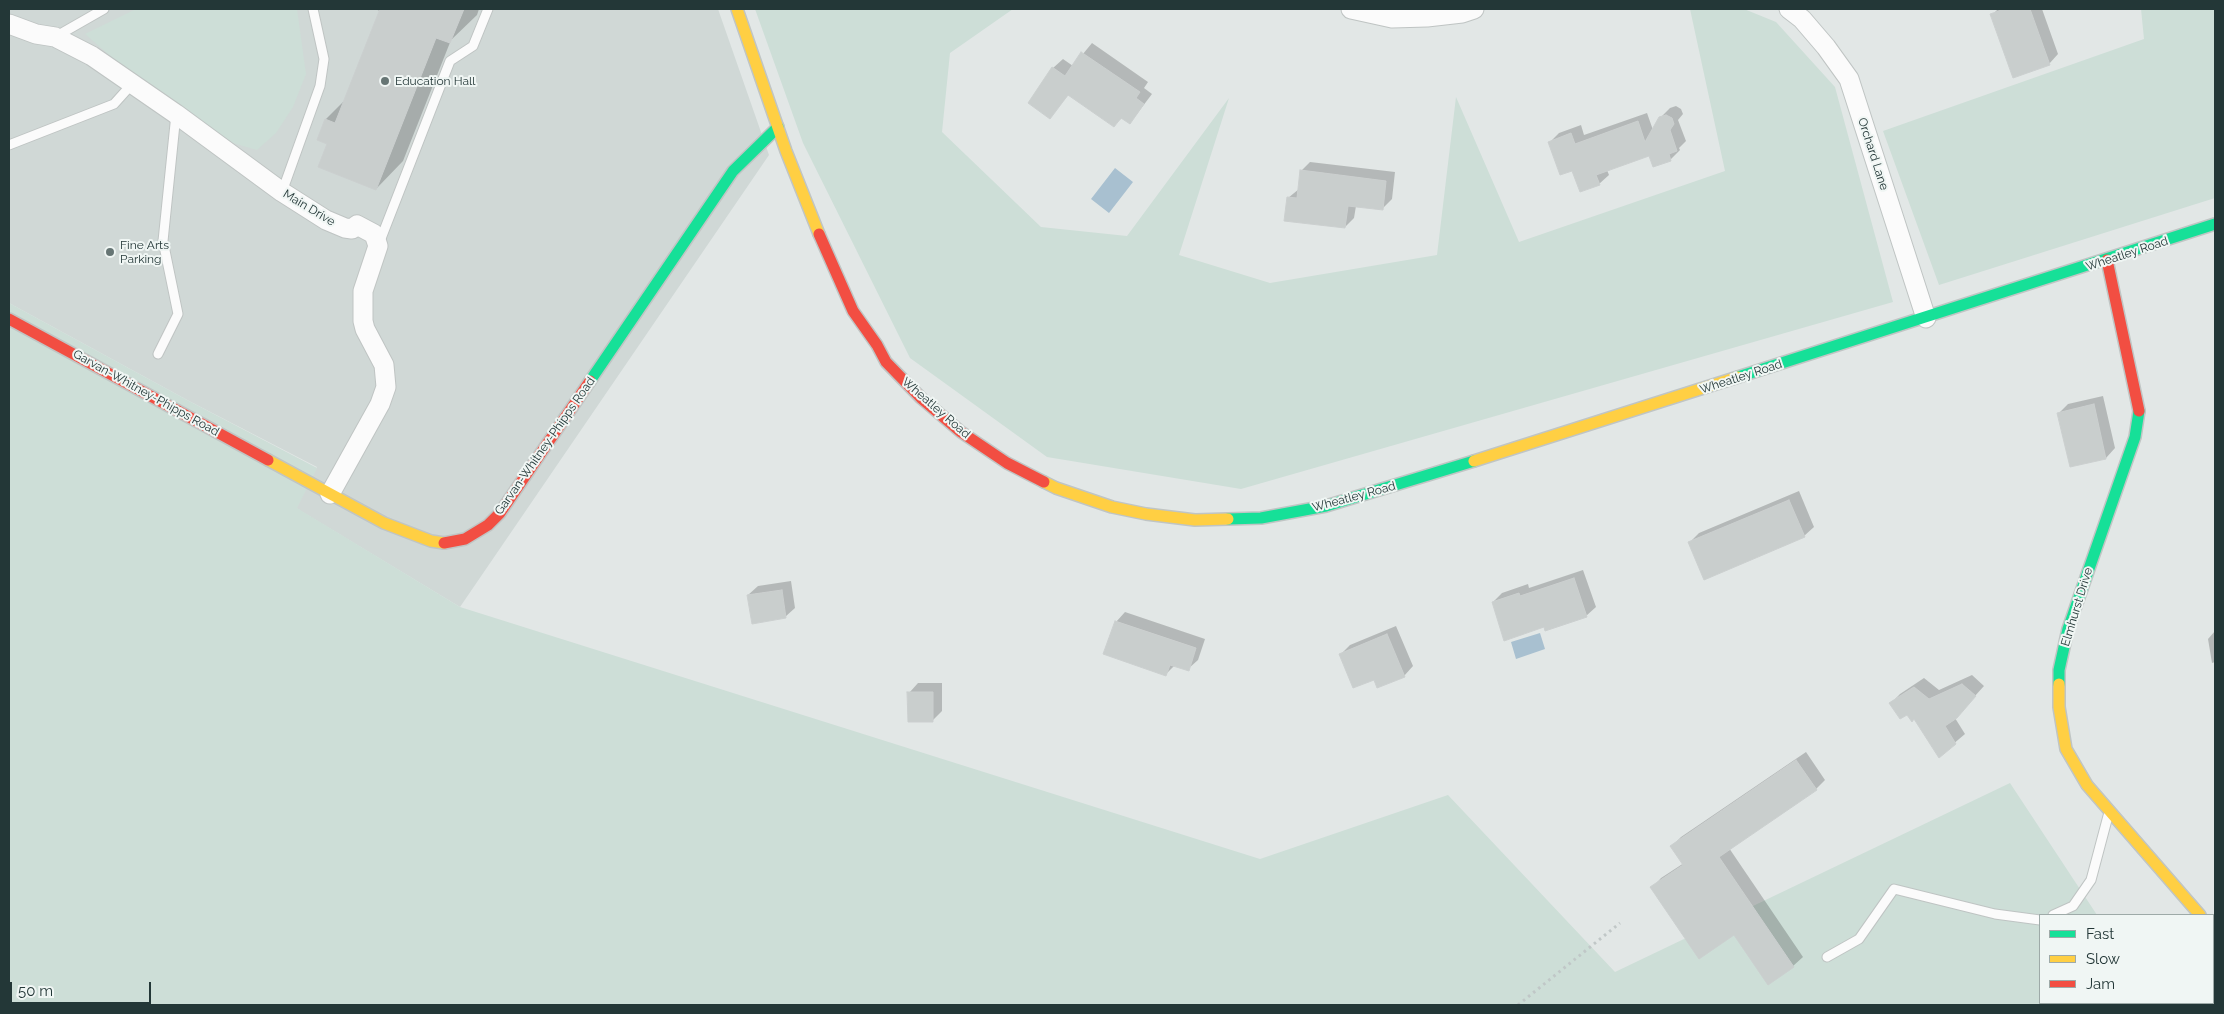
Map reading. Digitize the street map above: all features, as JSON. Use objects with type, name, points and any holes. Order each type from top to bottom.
[{"type":"main road","name":"Wheatley Road","points":[[737,9],[778,127],[828,259],[853,311],[877,345],[886,362],[921,398],[961,432],[1006,463],[1056,488],[1112,507],[1146,514],[1195,520],[1261,518],[1326,506],[1393,487],[1926,318],[2215,224]]},
{"type":"main road","name":"Garvan-Whitney-Phipps Road","points":[[9,319],[384,523],[431,541],[442,542],[465,538],[488,525],[500,513],[733,171],[778,127]]},
{"type":"main road","name":"Elmhurst Drive","points":[[2107,260],[2138,409],[2138,418],[2135,437],[2124,471],[2068,629],[2060,670],[2059,707],[2066,749],[2086,785],[2199,914]]},
{"type":"street","points":[[1351,9],[1392,18],[1427,17],[1462,13],[1474,9]]},
{"type":"street","name":"Orchard Lane","points":[[1789,9],[1802,19],[1826,47],[1848,79],[1926,318]]},
{"type":"street","name":"Main Drive","points":[[9,24],[36,34],[55,37],[92,56],[176,114],[282,192],[326,220],[345,228],[352,229],[357,225],[374,234],[378,246]]},
{"type":"street","points":[[330,494],[380,404],[386,387],[384,365],[365,329],[363,321],[363,291],[378,246]]},
{"type":"lane","points":[[55,37],[104,9]]},
{"type":"lane","points":[[282,192],[320,86],[324,59],[313,9]]},
{"type":"lane","points":[[378,246],[450,62],[473,46],[488,9]]},
{"type":"lane","points":[[9,145],[114,104],[132,84]]},
{"type":"lane","points":[[158,354],[178,314],[163,241],[176,114]]},
{"type":"lane","points":[[2055,914],[2073,906],[2091,880],[2109,811]]},
{"type":"lane","points":[[1827,957],[1859,939],[1894,889],[1995,914],[2039,920]]},
{"type":"path","points":[[1518,1005],[1620,923]]},
{"type":"shaded area","points":[[9,9],[718,9],[769,155],[460,607],[296,508],[317,467],[189,401],[9,303]]},
{"type":"shaded area","points":[[136,9],[297,9],[306,74],[293,107],[276,133],[257,150],[226,141],[124,68],[85,34]]},
{"type":"shaded area","points":[[755,9],[1013,9],[950,53],[942,132],[1041,227],[1127,236],[1229,98],[1179,255],[1270,283],[1437,255],[1456,97],[1519,242],[1725,171],[1690,9],[1744,9],[1776,22],[1835,87],[1893,302],[1241,489],[1047,457],[910,358],[803,143]]},
{"type":"shaded area","points":[[2141,9],[2215,9],[2215,198],[1939,285],[1883,131],[2144,39]]},
{"type":"shaded area","points":[[9,303],[317,468],[297,508],[460,607],[1260,859],[1448,795],[1615,972],[2010,783],[2096,914],[2039,914],[2039,1004],[2156,1005],[9,1005]]},
{"type":"water","points":[[1115,168],[1133,182],[1109,213],[1091,199]]},
{"type":"water","points":[[1540,633],[1545,649],[1516,659],[1511,642]]},
{"type":"building","name":"Education Hall","points":[[380,9],[464,9],[450,43],[436,38],[376,190],[318,167],[327,144],[317,140],[325,119],[335,123]]},
{"type":"building","points":[[2000,9],[2030,9],[2050,65],[2013,78],[1990,14]]},
{"type":"building","points":[[1081,52],[1140,92],[1136,98],[1144,104],[1130,124],[1121,118],[1114,127],[1068,95],[1050,119],[1028,103],[1052,67],[1065,76]]},
{"type":"building","points":[[1666,115],[1672,118],[1674,124],[1670,130],[1677,151],[1669,154],[1671,161],[1653,167],[1649,156],[1596,175],[1600,185],[1580,192],[1572,171],[1560,175],[1548,142],[1571,133],[1575,144],[1638,121],[1645,142],[1659,117]]},
{"type":"building","points":[[1300,170],[1386,181],[1383,210],[1348,206],[1345,228],[1284,221],[1287,197],[1297,198]]},
{"type":"building","points":[[2094,404],[2106,459],[2070,467],[2057,413]]},
{"type":"building","points":[[1789,500],[1805,537],[1704,580],[1688,542]]},
{"type":"building","points":[[1574,578],[1587,617],[1545,631],[1544,627],[1504,641],[1492,602],[1519,593],[1520,596]]},
{"type":"building","points":[[782,590],[786,618],[752,624],[747,595]]},
{"type":"building","points":[[1115,621],[1196,648],[1189,671],[1170,665],[1166,676],[1103,654]]},
{"type":"building","points":[[1387,634],[1405,677],[1377,688],[1374,680],[1353,688],[1339,654]]},
{"type":"building","points":[[1962,684],[1976,696],[1957,718],[1945,726],[1956,744],[1939,758],[1914,719],[1912,722],[1907,715],[1900,719],[1889,703],[1914,687],[1929,699]]},
{"type":"building","points":[[907,692],[933,692],[933,722],[908,722]]},
{"type":"building","points":[[1796,760],[1817,790],[1719,857],[1794,967],[1768,985],[1734,935],[1699,959],[1650,887],[1683,865],[1670,846]]},
{"type":"traffic: fast","points":[[590,381],[733,171],[778,127]]},
{"type":"traffic: fast","points":[[1738,377],[2215,224]]},
{"type":"traffic: fast","points":[[2059,684],[2059,670],[2068,629],[2135,437],[2139,411]]},
{"type":"traffic: fast","points":[[1228,519],[1261,518],[1326,506],[1474,461]]},
{"type":"traffic: slow","points":[[737,9],[786,151],[819,234]]},
{"type":"traffic: slow","points":[[1474,461],[1738,377]]},
{"type":"traffic: slow","points":[[268,460],[384,523],[431,541],[444,543]]},
{"type":"traffic: slow","points":[[1044,482],[1112,507],[1146,514],[1195,520],[1228,519]]},
{"type":"traffic: slow","points":[[2059,684],[2059,707],[2066,749],[2087,785],[2199,914]]},
{"type":"traffic: jam","points":[[819,234],[853,311],[877,345],[886,362],[921,398],[961,432],[1007,463],[1044,482]]},
{"type":"traffic: jam","points":[[2107,260],[2139,411]]},
{"type":"traffic: jam","points":[[9,319],[268,460]]},
{"type":"traffic: jam","points":[[444,543],[465,539],[488,525],[500,513],[590,381]]},
{"type":"place","name":"Education Hall","points":[[385,81]]},
{"type":"place","name":"Fine Arts Parking","points":[[110,252]]}]
